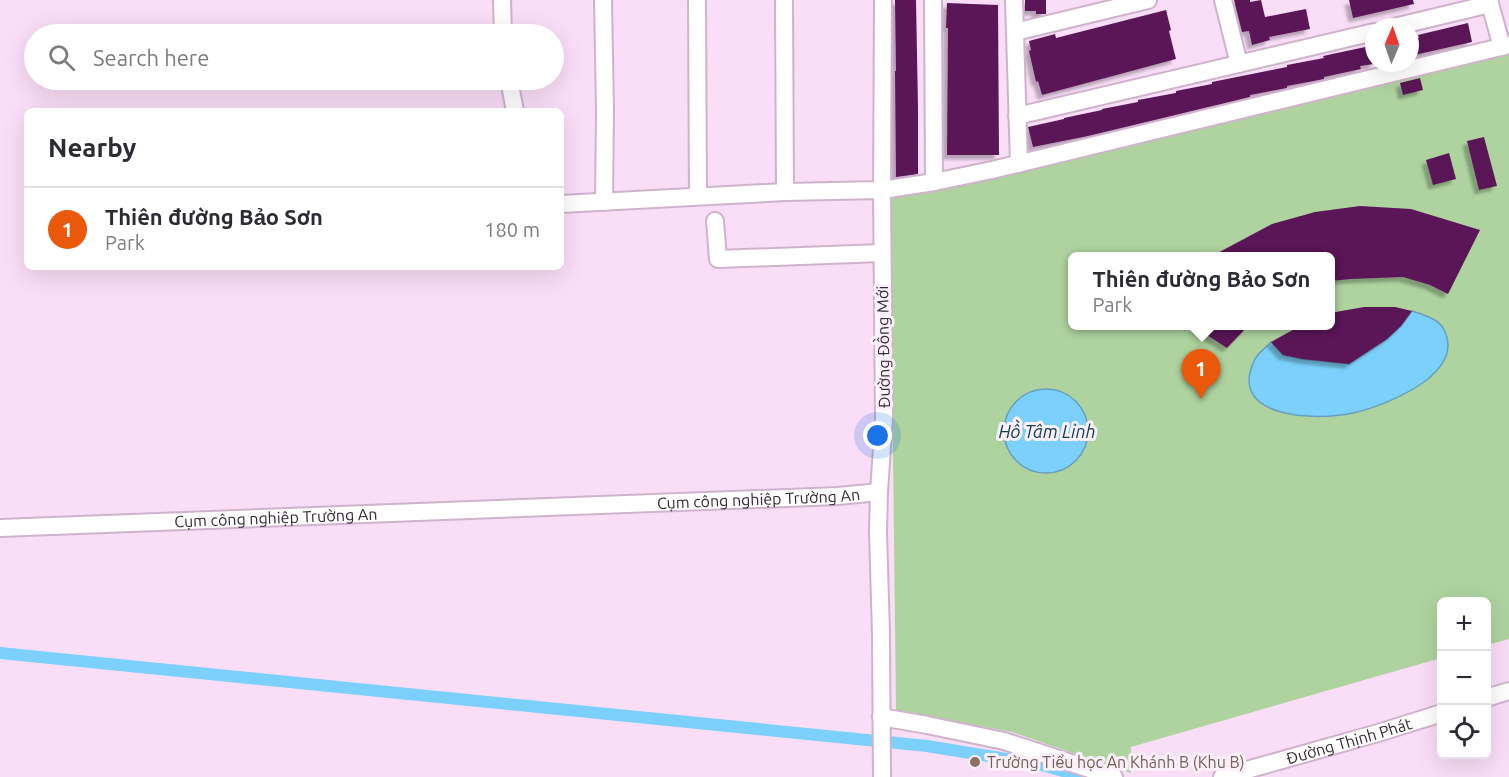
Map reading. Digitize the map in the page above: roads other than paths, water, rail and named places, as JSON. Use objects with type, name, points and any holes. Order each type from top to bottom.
[{"type":"street","points":[[502,0],[503,24]]},
{"type":"street","points":[[603,0],[604,202]]},
{"type":"street","points":[[697,0],[698,196]]},
{"type":"street","points":[[784,0],[785,192]]},
{"type":"street","name":"Đường Đồng Mới","points":[[882,777],[879,492],[884,418],[883,0]]},
{"type":"street","points":[[933,0],[934,182]]},
{"type":"street","points":[[1014,0],[1019,164]]},
{"type":"street","points":[[1015,32],[1148,0]]},
{"type":"street","points":[[1223,0],[1239,64]]},
{"type":"street","points":[[564,204],[785,192],[882,190],[934,182],[1019,164],[1505,46],[1490,2],[1419,20]]},
{"type":"street","points":[[1017,116],[1365,34]]},
{"type":"street","points":[[511,90],[514,108]]},
{"type":"street","points":[[715,221],[718,259],[882,253]]},
{"type":"street","name":"Cụm công nghiệp Trường An","points":[[0,528],[837,496],[879,492]]},
{"type":"street","points":[[1491,696],[1509,691]]},
{"type":"street","name":"Đường Thịnh Phát","points":[[1221,777],[1378,733],[1437,714]]},
{"type":"street","points":[[882,730],[927,725],[1004,741],[1114,777]]},
{"type":"water","points":[[1412,311],[1437,321],[1445,330],[1448,345],[1444,361],[1437,371],[1408,392],[1362,411],[1318,416],[1279,412],[1263,405],[1253,394],[1249,379],[1255,359],[1271,342],[1283,355],[1349,364],[1387,339]]},
{"type":"water","name":"Hồ Tâm Linh","points":[[1046,389],[1062,392],[1081,408],[1088,431],[1085,447],[1069,466],[1046,473],[1030,470],[1011,454],[1004,431],[1007,415],[1023,396]]},
{"type":"waterway","points":[[0,653],[927,746],[1043,765],[1083,777]]},
{"type":"place","name":"Thiên đường Bảo Sơn","points":[[1201,399]]},
{"type":"place","name":"Trường Tiểu học An Khánh B (Khu B)","points":[[975,762]]}]
